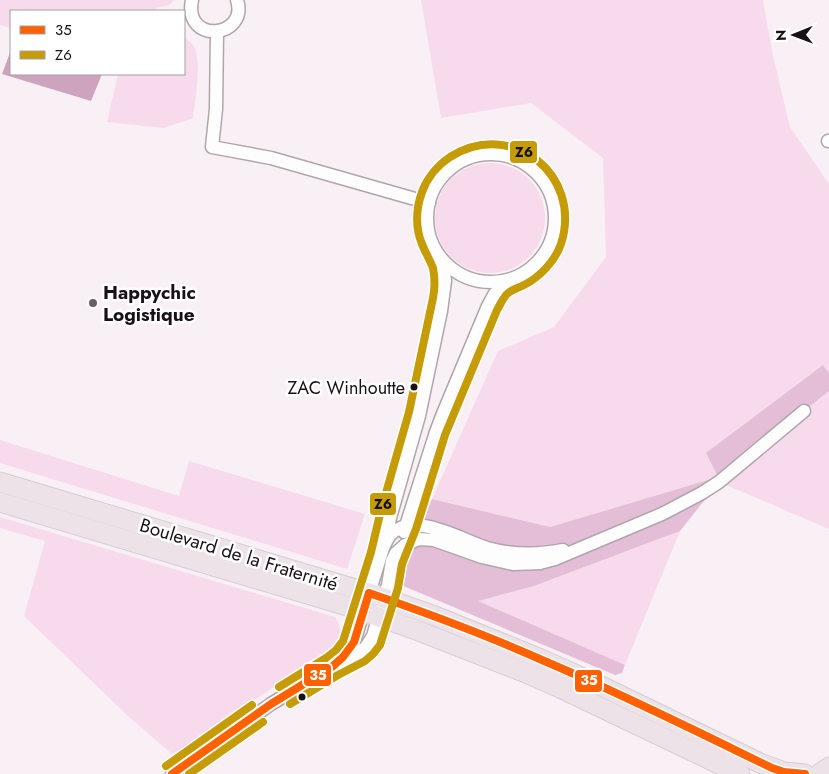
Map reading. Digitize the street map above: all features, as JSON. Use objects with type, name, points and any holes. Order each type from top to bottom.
[{"type":"main road","name":"Boulevard de la Fraternité","points":[[0,482],[376,595],[435,616],[549,663],[772,768],[784,772],[817,772]]},
{"type":"main road","name":"Boulevard de la Fraternité","points":[[0,502],[370,614],[468,650],[543,681],[740,774]]},
{"type":"street","points":[[192,0],[188,16],[201,28],[217,32],[231,25],[235,19],[238,12],[237,0]]},
{"type":"street","points":[[217,32],[216,109],[212,147],[271,158],[429,203]]},
{"type":"street","points":[[172,774],[271,704],[333,666],[352,646],[370,614],[376,595],[383,548],[390,518],[419,416],[444,293],[444,271],[431,240],[427,225],[429,203],[437,184],[443,175],[460,162],[474,156],[490,154],[500,154],[520,160],[544,181],[555,210],[556,221],[552,241],[534,267],[520,276],[495,283],[473,280],[454,271],[438,255]]},
{"type":"street","points":[[394,558],[442,416],[488,306],[506,281]]},
{"type":"street","points":[[376,595],[388,585],[390,566],[398,550],[414,541],[425,539],[438,541],[482,557],[513,564],[540,563],[555,560],[662,514],[702,493],[719,482],[804,411]]},
{"type":"street","points":[[383,548],[391,534],[398,529],[415,525],[429,527],[487,548],[513,553],[538,554],[566,550],[598,540]]},
{"type":"shaded area","points":[[0,0],[174,0],[169,5],[156,8],[157,10],[10,10],[10,28],[0,25]]},
{"type":"shaded area","points":[[421,0],[763,0],[773,56],[790,127],[829,184],[829,373],[823,365],[707,453],[718,477],[550,527],[432,499],[498,351],[554,327],[606,257],[603,158],[531,103],[441,118]]},
{"type":"shaded area","points":[[185,38],[193,45],[198,60],[198,80],[193,118],[164,128],[107,122],[118,75],[185,75]]},
{"type":"shaded area","points":[[10,53],[10,75],[102,75],[91,101],[2,74]]},
{"type":"shaded area","points":[[490,163],[511,167],[529,179],[541,197],[545,218],[541,239],[529,257],[511,269],[490,273],[469,269],[451,257],[439,239],[435,218],[439,197],[451,179],[469,167]]},
{"type":"shaded area","points":[[823,365],[829,373],[829,391],[719,482],[680,531],[534,586],[478,601],[625,665],[622,673],[615,675],[401,585],[402,567],[432,499],[550,527],[718,477],[706,453]]},
{"type":"shaded area","points":[[829,391],[829,529],[719,482],[804,411]]},
{"type":"shaded area","points":[[0,440],[179,496],[189,461],[365,514],[347,569],[0,463]]},
{"type":"shaded area","points":[[0,517],[335,617],[340,628],[339,637],[336,645],[173,755],[129,717],[24,616],[45,541],[0,528]]},
{"type":"shaded area","points":[[680,531],[625,665],[477,601],[534,586]]},
{"type":"transit line","name":"Z6","points":[[279,687],[326,658],[343,641],[371,552],[409,412],[434,294],[433,268],[423,247],[417,225],[418,205],[424,187],[433,172],[446,160],[473,147],[497,144],[518,149],[537,160],[552,176],[562,196],[565,219],[561,244],[546,268],[530,282],[509,292],[497,310],[445,435],[416,529],[402,564],[398,588],[380,645],[365,661],[290,704]]},
{"type":"transit line","name":"35","points":[[369,593],[434,616],[521,651],[658,712],[772,768],[784,772],[805,774]]},
{"type":"transit line","name":"35","points":[[172,774],[271,704],[333,666],[343,657],[354,642],[369,593]]},
{"type":"transit line","name":"Z6","points":[[166,766],[252,705]]},
{"type":"transit line","name":"Z6","points":[[189,774],[263,722]]},
{"type":"place","name":"Happychic Logistique","points":[[93,303]]},
{"type":"place","name":"ZAC Winhoutte","points":[[414,387]]}]
